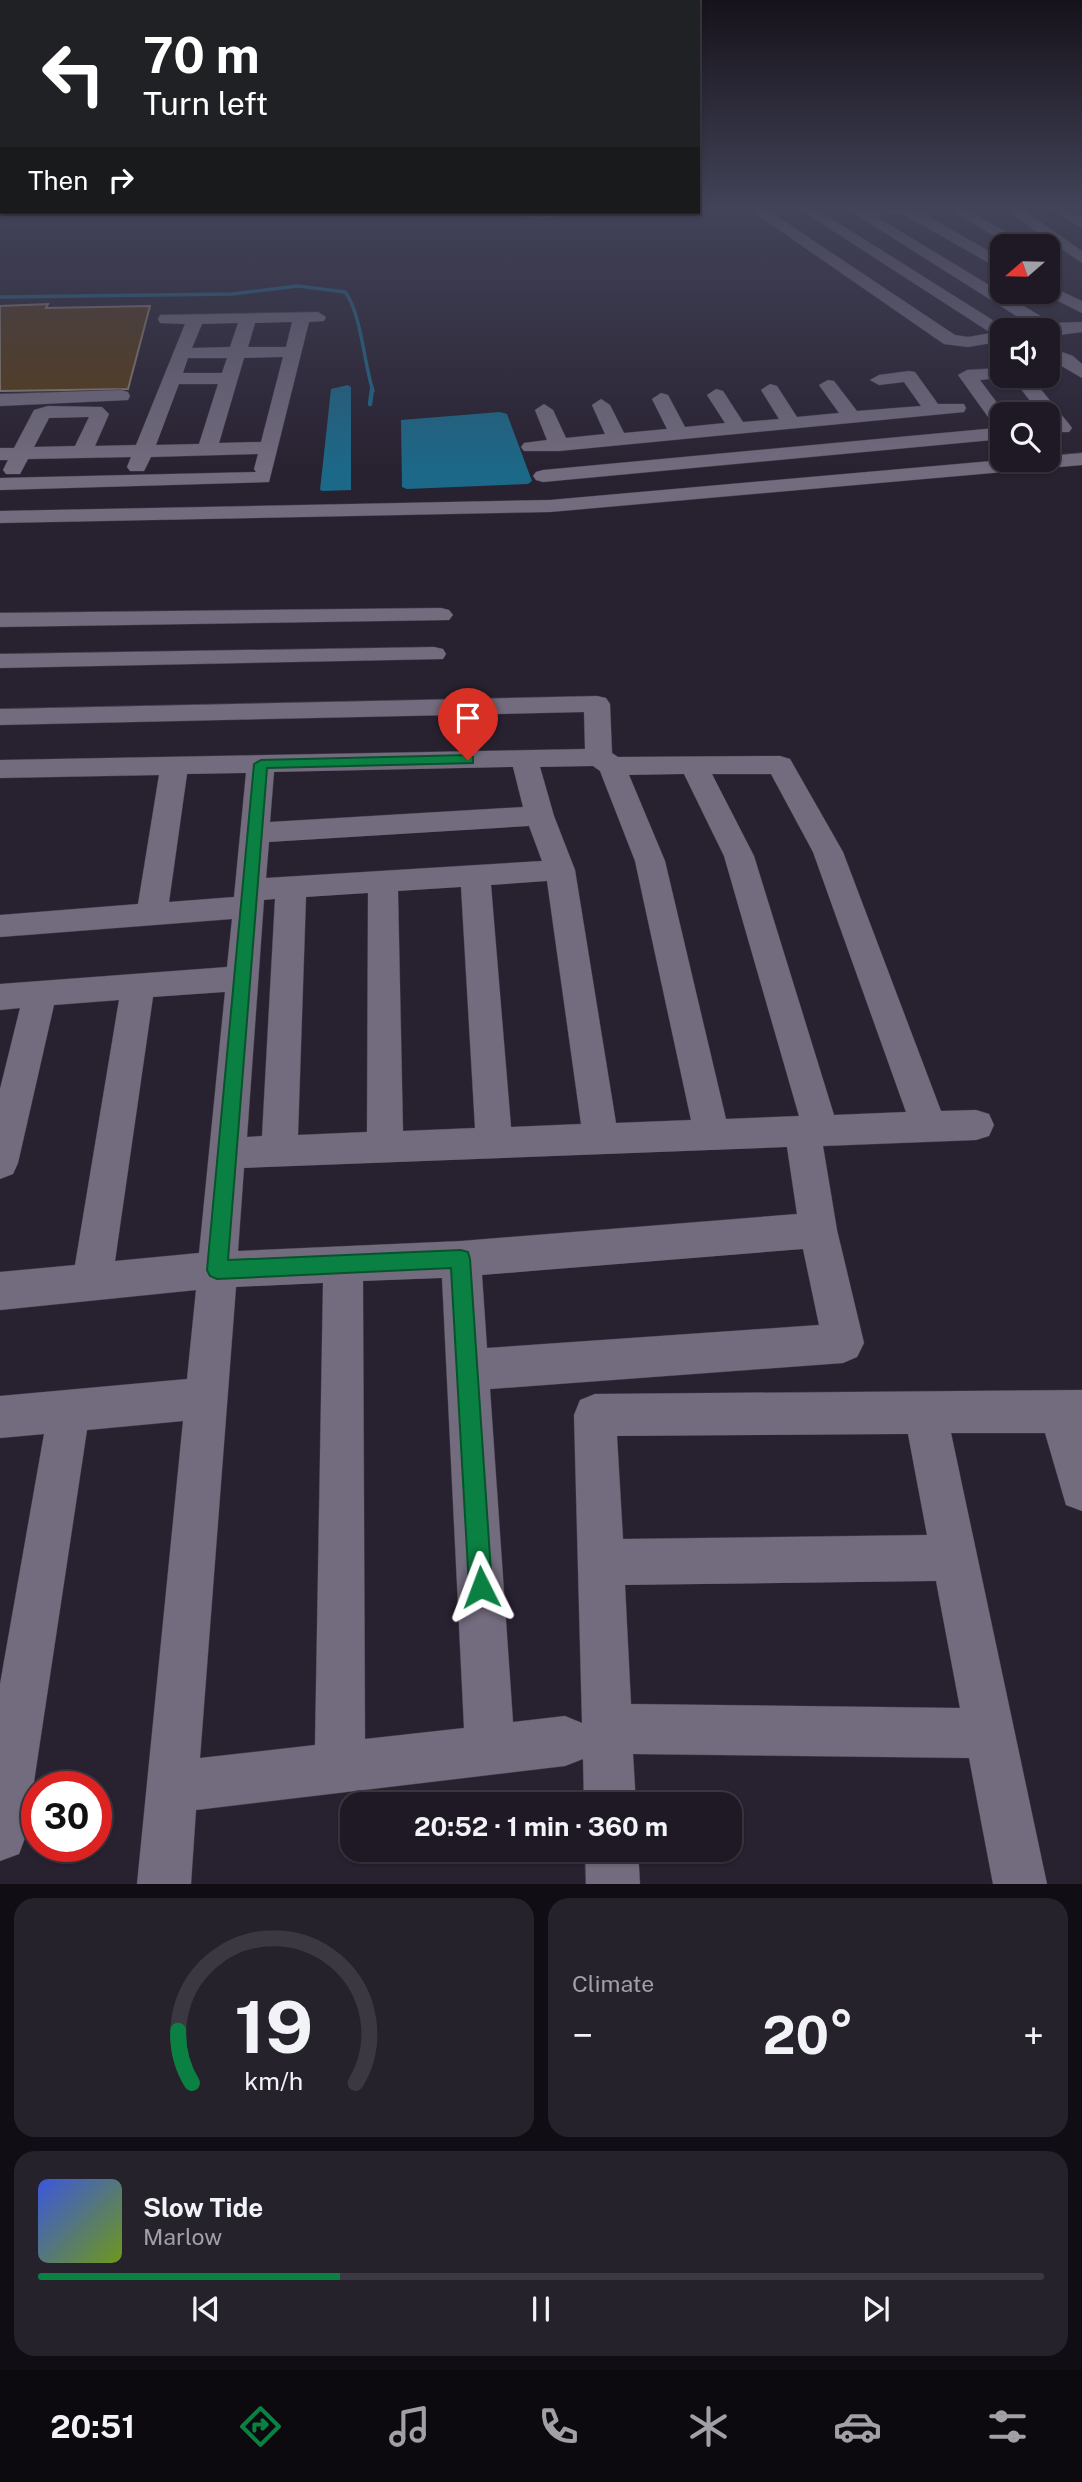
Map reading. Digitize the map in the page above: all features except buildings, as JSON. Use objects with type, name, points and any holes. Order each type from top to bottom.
[{"type":"street","points":[[883,295],[950,340],[968,342],[990,338]]},
{"type":"street","points":[[941,295],[990,327]]},
{"type":"street","points":[[994,295],[1046,327],[1059,330],[1082,327]]},
{"type":"street","points":[[1060,297],[1082,309]]},
{"type":"street","points":[[207,449],[248,318]]},
{"type":"street","points":[[3,484],[131,481],[260,486],[294,352],[310,318],[166,319]]},
{"type":"street","points":[[131,481],[195,319]]},
{"type":"street","points":[[181,353],[294,352]]},
{"type":"street","points":[[1060,357],[1082,373]]},
{"type":"street","points":[[990,374],[967,375],[990,406]]},
{"type":"street","points":[[906,413],[879,380],[909,376],[933,410]]},
{"type":"street","points":[[171,379],[230,378]]},
{"type":"street","points":[[828,384],[860,447]]},
{"type":"street","points":[[1030,388],[1041,402]]},
{"type":"street","points":[[770,390],[791,423]]},
{"type":"street","points":[[716,394],[766,455]]},
{"type":"street","points":[[0,400],[121,396]]},
{"type":"street","points":[[661,400],[679,433]]},
{"type":"street","points":[[601,405],[617,439]]},
{"type":"street","points":[[531,447],[957,408]]},
{"type":"street","points":[[544,410],[559,444]]},
{"type":"street","points":[[3,484],[41,414],[95,411],[100,414],[82,452]]},
{"type":"street","points":[[543,476],[990,434]]},
{"type":"street","points":[[0,454],[270,448]]},
{"type":"street","points":[[811,451],[832,482]]},
{"type":"street","points":[[0,517],[550,506],[1082,458]]},
{"type":"street","points":[[59,515],[74,482]]},
{"type":"street","points":[[8,661],[47,596]]},
{"type":"street","points":[[261,657],[272,608]]},
{"type":"street","points":[[0,620],[272,608],[441,615]]},
{"type":"street","points":[[8,661],[434,654]]},
{"type":"street","points":[[0,717],[597,704],[606,762],[650,861],[712,1136]]},
{"type":"street","points":[[164,1884],[255,833],[268,764],[284,711]]},
{"type":"street","points":[[524,759],[540,816],[560,870],[601,1140]]},
{"type":"street","points":[[0,769],[524,759],[780,765],[828,852],[929,1127]]},
{"type":"street","points":[[467,1370],[843,1343],[818,1230],[812,1132],[739,856],[694,765]]},
{"type":"street","points":[[152,915],[174,766]]},
{"type":"street","points":[[255,833],[540,816]]},
{"type":"street","points":[[0,926],[152,915],[249,899],[291,887],[560,870]]},
{"type":"street","points":[[475,876],[495,1144]]},
{"type":"street","points":[[383,881],[385,1147]]},
{"type":"street","points":[[279,1151],[291,887]]},
{"type":"street","points":[[0,997],[242,978]]},
{"type":"street","points":[[92,1282],[138,986]]},
{"type":"street","points":[[0,1163],[40,994]]},
{"type":"street","points":[[227,1153],[976,1125]]},
{"type":"street","points":[[0,1291],[217,1270],[461,1259],[818,1230]]},
{"type":"street","points":[[461,1259],[490,1750]]},
{"type":"street","points":[[340,1768],[343,1264]]},
{"type":"street","points":[[0,1417],[206,1398]]},
{"type":"street","points":[[0,1835],[69,1411]]},
{"type":"street","points":[[606,1792],[586,1735],[600,1562],[595,1415],[1071,1411],[1082,1489]]},
{"type":"street","points":[[925,1413],[1020,1884]]},
{"type":"street","points":[[600,1562],[955,1558]]},
{"type":"street","points":[[172,1787],[490,1750],[586,1735],[990,1733]]},
{"type":"street","points":[[612,1862],[613,1884]]},
{"type":"water","points":[[348,385],[351,387],[351,490],[323,491],[320,490],[331,389]]},
{"type":"water","points":[[500,412],[507,414],[532,481],[528,484],[407,489],[402,487],[401,420]]},
{"type":"waterway","points":[[0,297],[161,295]]},
{"type":"waterway","points":[[347,295],[359,325],[373,391]]},
{"type":"waterway","points":[[370,404],[372,389]]},
{"type":"route","points":[[468,760],[261,764],[217,1270],[461,1259],[481,1587]]}]
